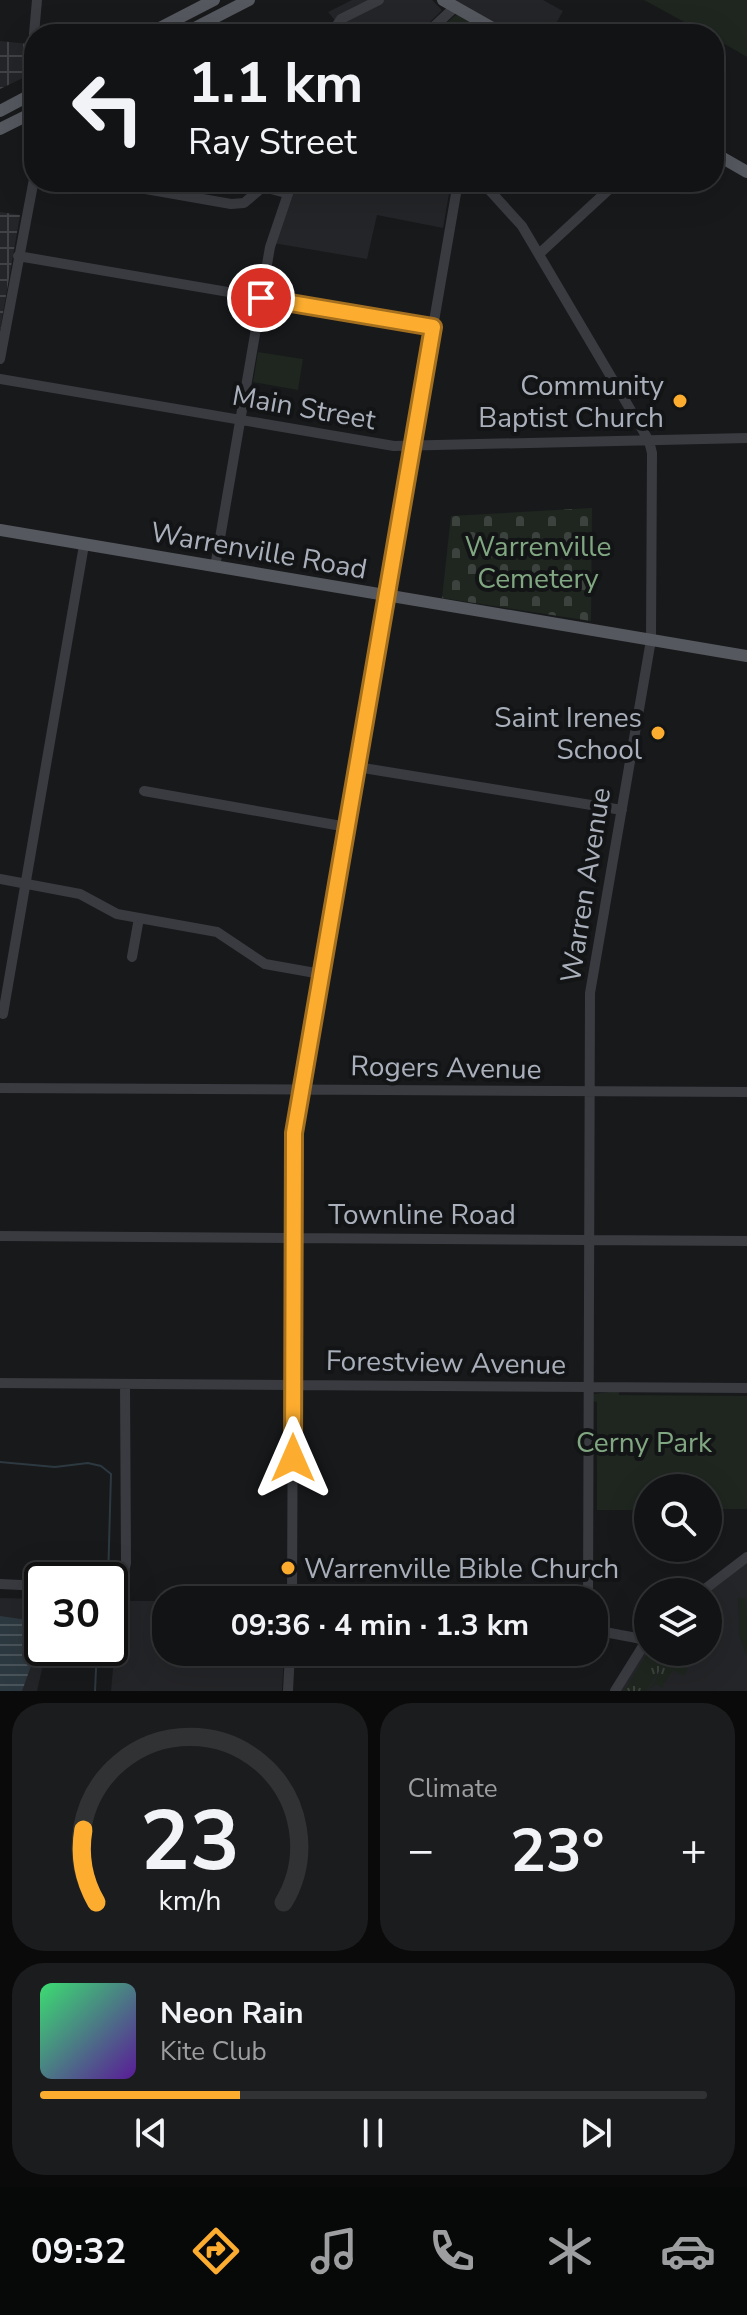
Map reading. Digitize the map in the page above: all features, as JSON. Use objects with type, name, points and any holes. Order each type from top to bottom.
[{"type":"main road","points":[[167,24],[214,0]]},
{"type":"main road","points":[[202,24],[249,0]]},
{"type":"main road","points":[[449,3],[486,24]]},
{"type":"main road","points":[[0,111],[24,98]]},
{"type":"main road","points":[[0,129],[24,117]]},
{"type":"main road","points":[[724,159],[747,172]]},
{"type":"main road","name":"Warrenville Road","points":[[0,530],[747,656]]},
{"type":"street","points":[[35,24],[37,0]]},
{"type":"street","points":[[338,24],[341,19],[379,0]]},
{"type":"street","points":[[433,24],[449,3]]},
{"type":"street","points":[[341,19],[341,24]]},
{"type":"street","points":[[0,359],[31,192]]},
{"type":"street","points":[[163,192],[231,204],[244,203],[257,192]]},
{"type":"street","points":[[215,567],[273,233],[286,193],[282,192]]},
{"type":"street","points":[[292,1586],[294,1133],[456,192]]},
{"type":"street","name":"Warren Avenue","points":[[491,192],[516,219],[539,254],[649,441],[652,453],[651,640],[590,993],[588,1586]]},
{"type":"street","points":[[539,254],[606,192]]},
{"type":"street","points":[[18,256],[433,327]]},
{"type":"street","name":"Main Street","points":[[0,379],[412,447],[747,438]]},
{"type":"street","points":[[3,1014],[84,545]]},
{"type":"street","points":[[357,767],[622,810]]},
{"type":"street","points":[[144,791],[347,827]]},
{"type":"street","points":[[0,879],[80,894],[109,911],[217,932],[265,964],[321,974]]},
{"type":"street","points":[[132,957],[139,918]]},
{"type":"street","name":"Rogers Avenue","points":[[0,1088],[747,1092]]},
{"type":"street","name":"Townline Road","points":[[0,1236],[747,1241]]},
{"type":"street","name":"Forestview Avenue","points":[[0,1383],[747,1388]]},
{"type":"street","points":[[125,1384],[126,1562]]},
{"type":"street","points":[[719,1578],[747,1557]]},
{"type":"street","points":[[0,1584],[24,1585]]},
{"type":"street","points":[[608,1632],[634,1637]]},
{"type":"street","points":[[615,1691],[634,1660]]},
{"type":"street","points":[[288,1691],[289,1666]]},
{"type":"shaded area","points":[[352,0],[432,0],[442,10],[428,24],[338,24],[328,12]]},
{"type":"shaded area","points":[[453,0],[543,0],[563,11],[556,24],[495,24]]},
{"type":"shaded area","points":[[0,41],[24,44],[24,77],[0,89]]},
{"type":"shaded area","points":[[291,192],[449,192],[443,228],[377,215],[367,259],[273,243]]},
{"type":"shaded area","points":[[0,212],[20,215],[0,330]]},
{"type":"shaded area","points":[[747,1563],[747,1691],[620,1691],[636,1666],[722,1666],[722,1582]]},
{"type":"shaded area","points":[[0,1598],[24,1599],[24,1666],[43,1666],[37,1691],[0,1691]]},
{"type":"shaded area","points":[[128,1601],[152,1601],[152,1666],[283,1666],[282,1691],[111,1691],[113,1666],[128,1666]]},
{"type":"shaded area","points":[[0,1616],[24,1619],[24,1666],[31,1666],[22,1691],[0,1691]]},
{"type":"green space","points":[[644,0],[747,0],[747,57],[724,44],[724,24],[688,24]]},
{"type":"green space","points":[[456,15],[476,24],[445,24]]},
{"type":"green space","points":[[258,352],[303,359],[298,390],[253,382]]},
{"type":"green space","name":"Warrenville Cemetery","points":[[592,508],[591,621],[442,598],[451,516]]},
{"type":"green space","name":"Cerny Park","points":[[619,1391],[619,1395],[747,1396],[747,1509],[722,1509],[722,1474],[634,1474],[634,1510],[597,1510],[597,1402],[592,1401],[593,1394]]},
{"type":"green space","points":[[738,1598],[747,1599],[747,1657],[739,1634]]},
{"type":"green space","points":[[639,1666],[662,1666],[646,1691],[624,1691]]},
{"type":"green space","points":[[663,1666],[683,1666],[688,1669],[684,1676],[673,1670],[662,1688],[656,1684],[648,1691]]},
{"type":"waterway","points":[[0,1462],[55,1467],[88,1463],[101,1466],[111,1474],[109,1562]]},
{"type":"waterway","points":[[95,1691],[96,1666]]},
{"type":"place","name":"Community Baptist Church","points":[[680,401]]},
{"type":"place","name":"Saint Irenes School","points":[[658,733]]},
{"type":"place","name":"Warrenville Bible Church","points":[[288,1568]]},
{"type":"route","points":[[261,298],[433,327],[294,1133],[293,1458]]}]
